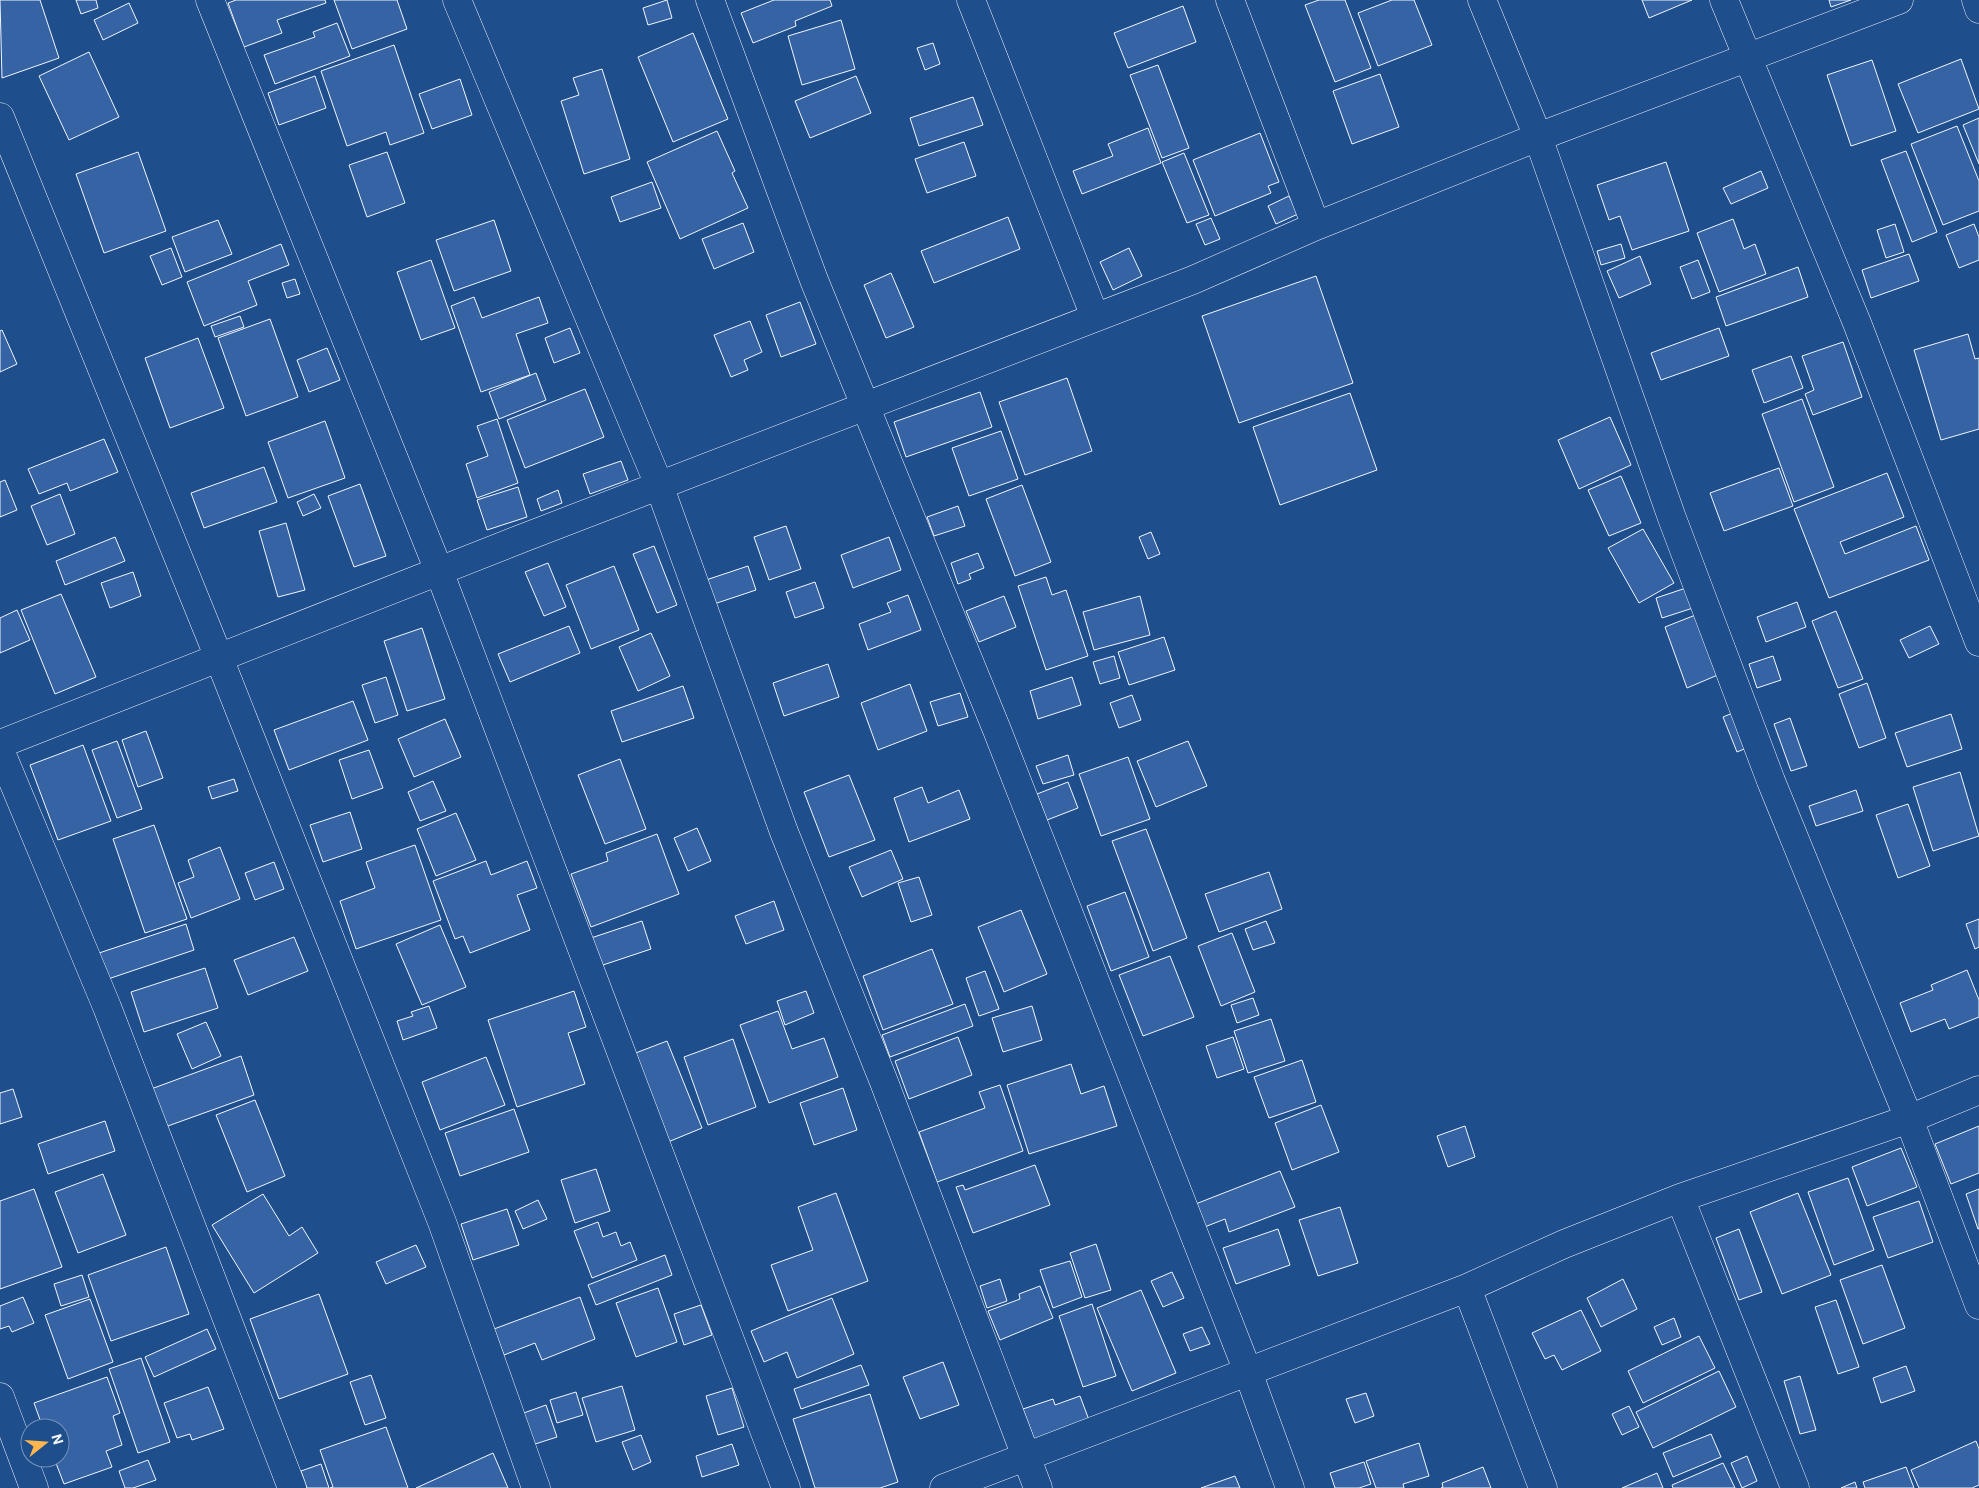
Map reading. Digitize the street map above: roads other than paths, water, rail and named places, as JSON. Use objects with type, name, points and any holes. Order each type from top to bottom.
[{"type":"street","points":[[210,0],[439,571],[786,1488]]},
{"type":"street","points":[[457,0],[659,485],[784,832],[884,1082],[1038,1488]]},
{"type":"street","points":[[710,0],[814,280],[1001,739],[1248,1372],[1290,1488]]},
{"type":"street","points":[[971,0],[1095,317]]},
{"type":"street","points":[[1230,0],[1316,226]]},
{"type":"street","points":[[1482,0],[1538,137],[1669,508],[1768,772],[1909,1119],[1979,1305]]},
{"type":"street","points":[[1724,0],[1857,323],[1979,642]]},
{"type":"street","points":[[0,744],[659,485],[1193,280],[1316,226],[1538,137],[1899,0]]},
{"type":"street","points":[[1976,0],[1979,9]]},
{"type":"street","points":[[0,117],[219,658],[442,1222],[536,1488]]},
{"type":"street","points":[[0,750],[107,1008],[292,1488]]},
{"type":"street","points":[[944,1488],[1467,1288],[1564,1244],[1680,1198],[1909,1119],[1979,1090]]},
{"type":"street","points":[[1680,1198],[1795,1488]]},
{"type":"street","points":[[1467,1288],[1543,1488]]},
{"type":"street","points":[[0,1397],[34,1488]]}]
